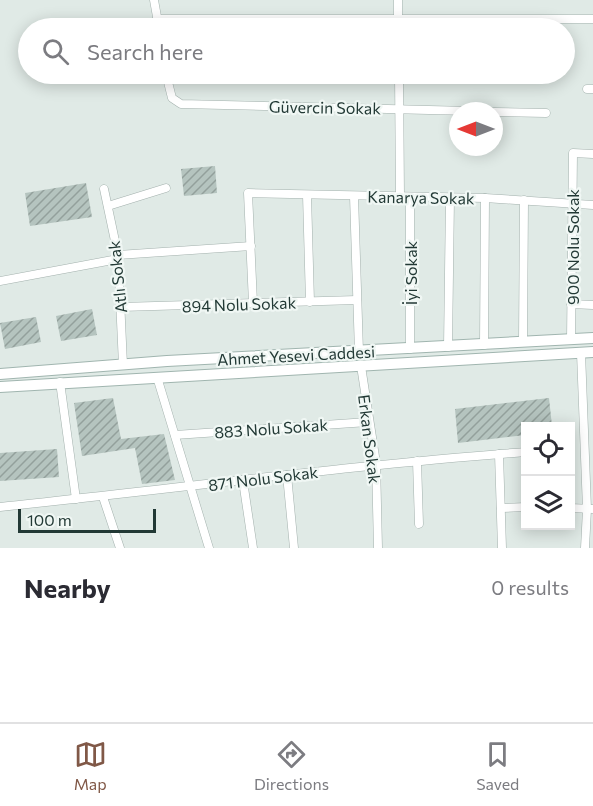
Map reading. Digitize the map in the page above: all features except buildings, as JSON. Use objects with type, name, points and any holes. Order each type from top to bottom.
[{"type":"main road","name":"Ahmet Yesevi Caddesi","points":[[0,374],[593,338]]},
{"type":"main road","name":"Ahmet Yesevi Caddesi","points":[[0,387],[593,352]]},
{"type":"street","points":[[154,0],[158,18]]},
{"type":"street","points":[[398,0],[398,18]]},
{"type":"street","points":[[575,19],[593,19]]},
{"type":"street","name":"Güvercin Sokak","points":[[168,84],[172,98],[181,104],[449,110]]},
{"type":"street","points":[[399,84],[400,197]]},
{"type":"street","points":[[503,112],[546,113]]},
{"type":"street","name":"900 Nolu Sokak","points":[[571,340],[573,153],[593,154]]},
{"type":"street","points":[[108,207],[166,188]]},
{"type":"street","name":"Atlı Sokak","points":[[104,189],[118,257],[123,365]]},
{"type":"street","name":"Kanarya Sokak","points":[[250,246],[248,194],[485,198],[593,205]]},
{"type":"street","points":[[307,195],[310,302]]},
{"type":"street","points":[[354,196],[359,352]]},
{"type":"street","name":"İyi Sokak","points":[[410,197],[410,349]]},
{"type":"street","points":[[448,347],[450,198]]},
{"type":"street","points":[[484,345],[485,198]]},
{"type":"street","points":[[523,342],[524,200]]},
{"type":"street","points":[[0,281],[118,257],[250,246],[253,303]]},
{"type":"street","name":"894 Nolu Sokak","points":[[121,307],[357,300]]},
{"type":"street","points":[[571,304],[593,305]]},
{"type":"street","points":[[581,352],[590,509],[585,548]]},
{"type":"street","name":"Erkan Sokak","points":[[361,366],[376,463],[378,548]]},
{"type":"street","points":[[157,377],[209,548]]},
{"type":"street","points":[[60,382],[76,500]]},
{"type":"street","name":"883 Nolu Sokak","points":[[175,435],[368,422]]},
{"type":"street","name":"871 Nolu Sokak","points":[[0,507],[190,488],[376,463],[521,452]]},
{"type":"street","points":[[499,454],[502,548]]},
{"type":"street","points":[[417,461],[419,524]]},
{"type":"street","points":[[287,475],[294,548]]},
{"type":"street","points":[[243,481],[253,548]]},
{"type":"street","points":[[104,496],[120,548]]},
{"type":"street","points":[[501,508],[521,507]]},
{"type":"street","points":[[575,508],[590,509]]}]
